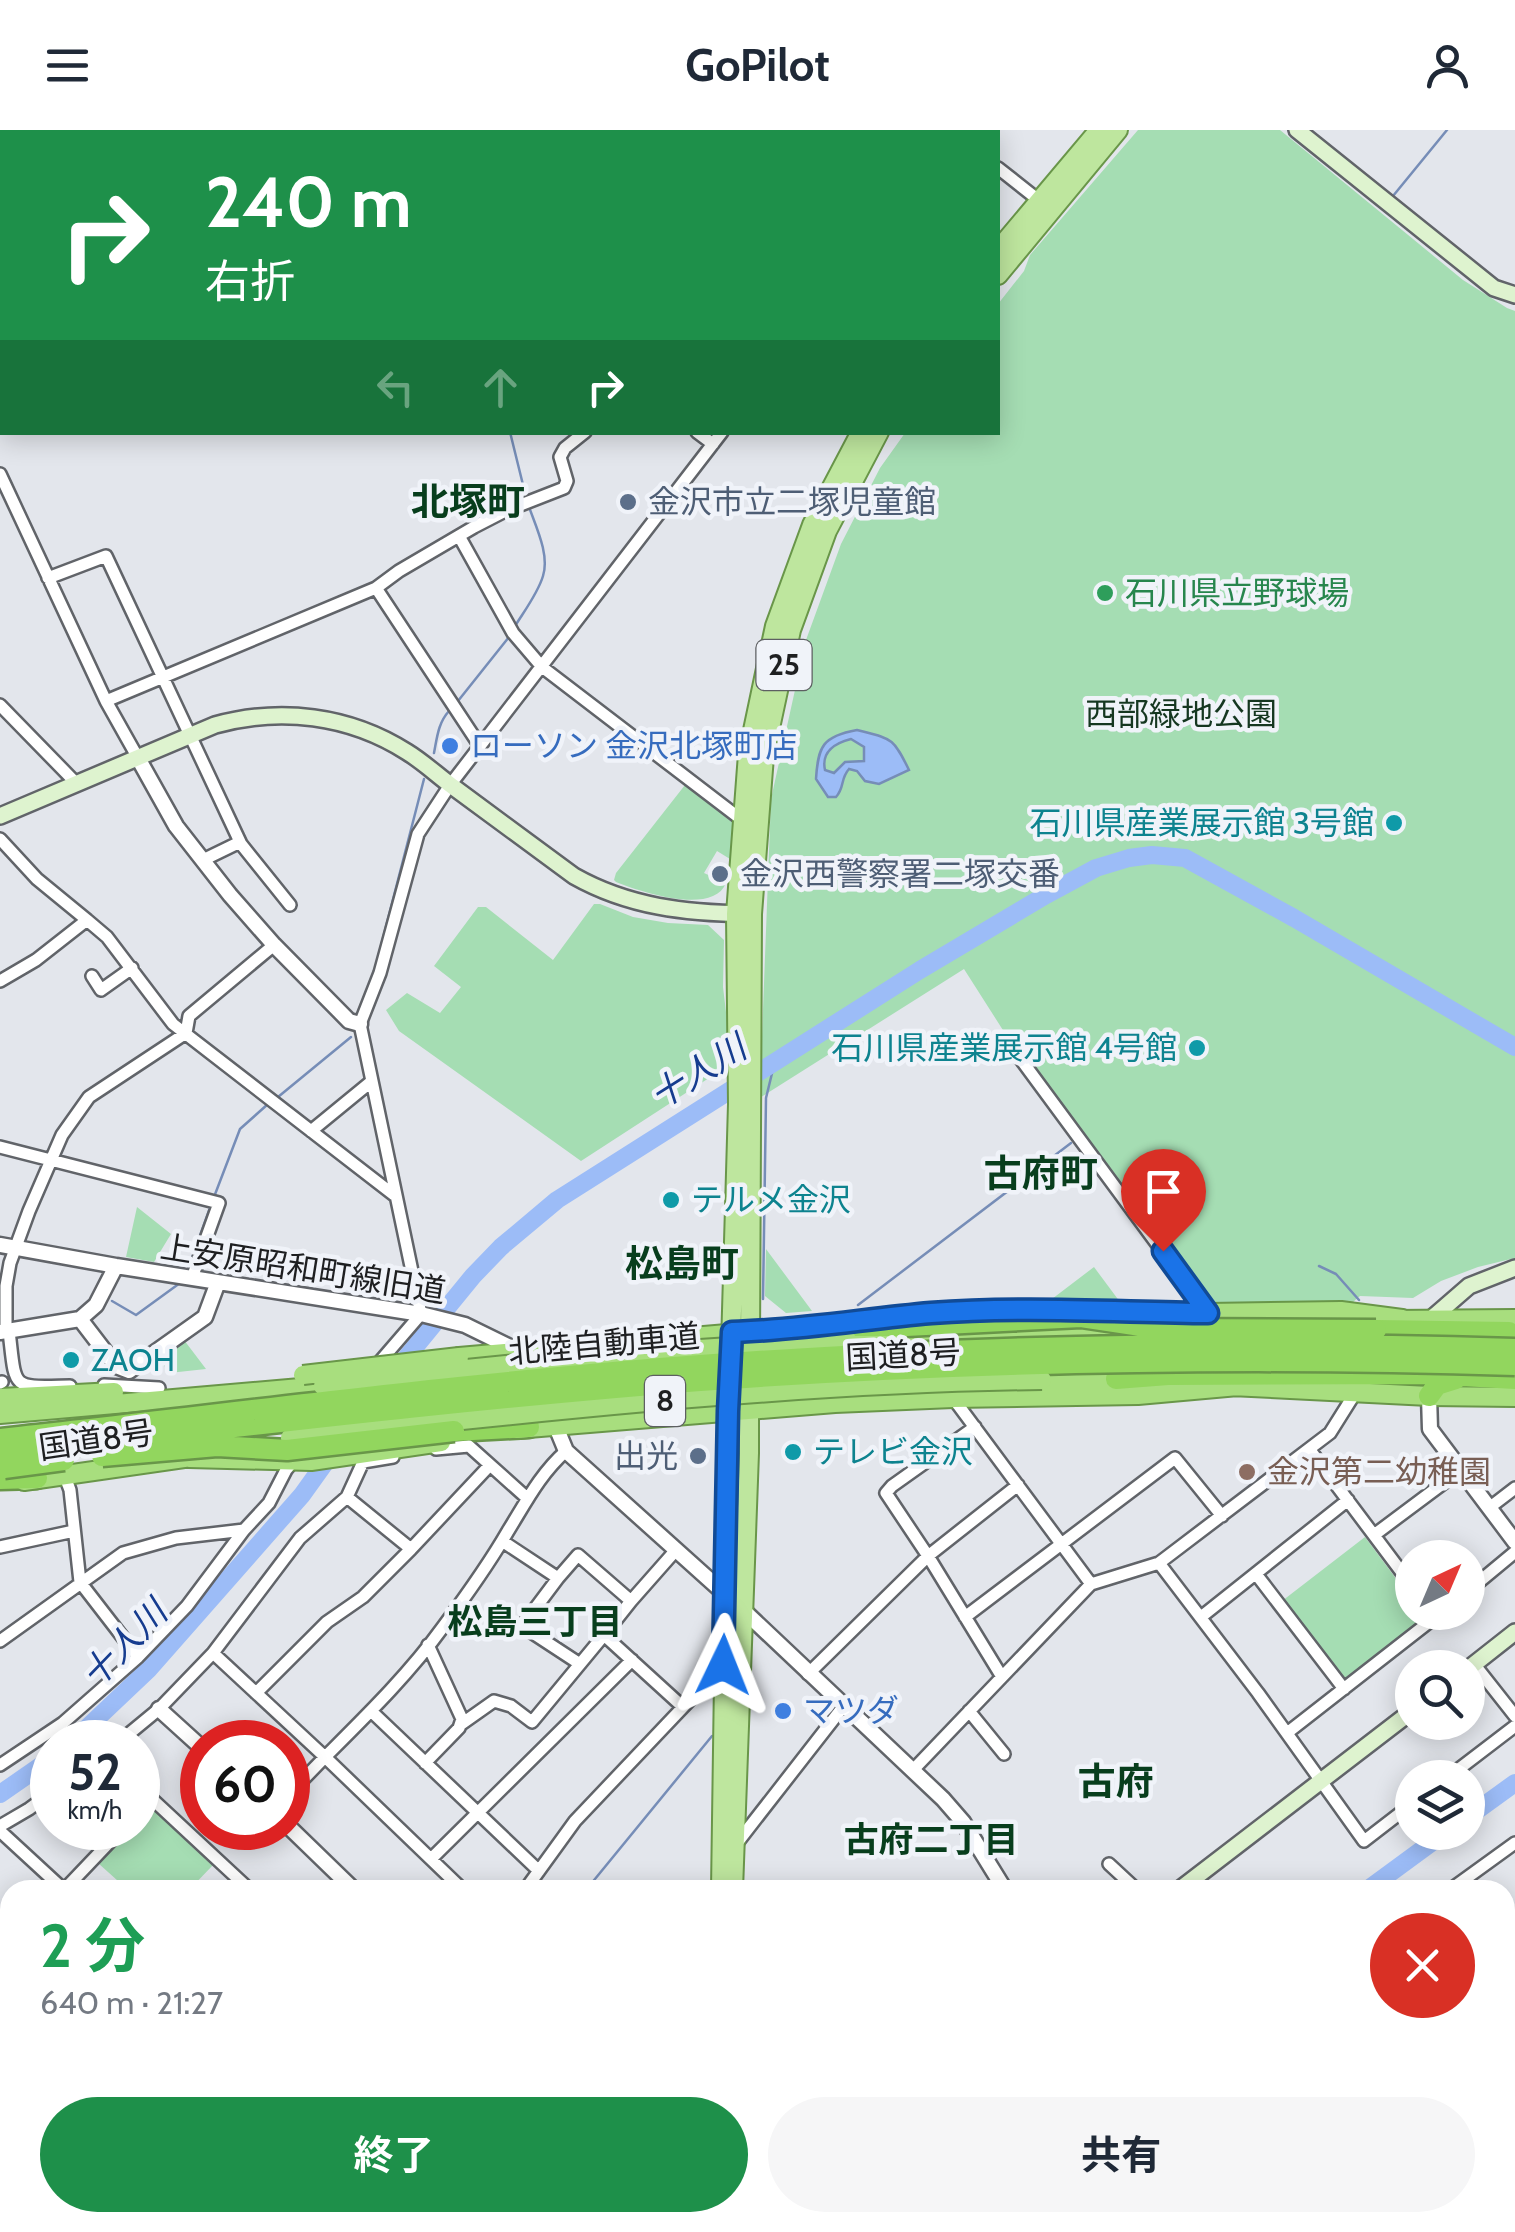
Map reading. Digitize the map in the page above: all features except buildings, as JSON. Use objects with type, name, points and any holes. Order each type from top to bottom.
[{"type":"highway","points":[[0,1412],[97,1393],[188,1388],[518,1350],[823,1326],[932,1313],[1341,1310],[1402,1319]]},
{"type":"highway","points":[[823,1326],[1080,1318],[1172,1329],[1514,1333]]},
{"type":"highway","points":[[1431,1319],[1514,1333]]},
{"type":"highway","name":"国道8号","points":[[0,1412],[323,1386],[586,1358],[847,1340],[1108,1330],[1168,1333],[1431,1319]]},
{"type":"highway","name":"北陸自動車道","points":[[0,1438],[713,1364],[944,1350],[1143,1344],[1394,1345],[1514,1333]]},
{"type":"highway","name":"北陸自動車道","points":[[1,1471],[596,1390],[832,1372],[1164,1360],[1515,1365]]},
{"type":"highway","points":[[1116,1378],[1427,1374],[1515,1379]]},
{"type":"highway","name":"国道8号","points":[[37,1478],[189,1458],[250,1443],[568,1409],[768,1392],[984,1380],[1116,1378],[1428,1396],[1515,1396]]},
{"type":"highway","points":[[1428,1396],[1445,1381],[1468,1378]]},
{"type":"highway","name":"8","points":[[189,1458],[357,1458],[529,1427],[728,1411],[953,1398],[1138,1394],[1238,1386]]},
{"type":"highway","points":[[1,1389],[97,1393]]},
{"type":"highway","points":[[1,1471],[199,1447],[287,1450],[454,1431],[529,1427]]},
{"type":"highway","points":[[1,1471],[37,1478]]},
{"type":"main road","points":[[1000,272],[1100,130]]},
{"type":"main road","points":[[1000,248],[1118,130]]},
{"type":"main road","points":[[1298,130],[1494,288],[1515,295]]},
{"type":"main road","name":"25","points":[[733,1880],[749,1453],[741,1332],[745,1059],[742,820],[748,754],[775,626],[812,525],[859,435]]},
{"type":"main road","name":"25","points":[[744,914],[764,756],[791,630],[827,532],[877,435]]},
{"type":"main road","points":[[0,816],[75,782],[235,720],[311,716],[361,728],[412,754],[574,876],[596,888],[636,903],[744,914]]},
{"type":"main road","points":[[1431,1319],[1469,1286],[1515,1268]]},
{"type":"main road","name":"25","points":[[720,1880],[728,1411],[741,1332]]},
{"type":"main road","points":[[1485,1655],[1515,1632]]},
{"type":"main road","points":[[1192,1880],[1395,1724]]},
{"type":"street","points":[[1000,170],[1045,206]]},
{"type":"street","points":[[106,701],[376,588],[506,511],[564,488],[567,481],[560,457],[581,435]]},
{"type":"street","points":[[701,435],[713,444]]},
{"type":"street","points":[[0,1765],[63,1723],[138,1657],[187,1606],[268,1503],[286,1470],[302,1461],[421,1314],[360,1024],[380,972],[418,834],[450,785],[720,435]]},
{"type":"street","points":[[0,474],[106,701],[176,826],[274,945],[349,1021],[360,1024]]},
{"type":"street","points":[[459,536],[513,632],[542,667],[742,820]]},
{"type":"street","points":[[48,578],[106,556],[240,842],[290,905]]},
{"type":"street","points":[[376,588],[480,746]]},
{"type":"street","points":[[0,704],[75,782]]},
{"type":"street","points":[[0,839],[48,890],[107,937],[173,1024],[394,1195]]},
{"type":"street","points":[[202,860],[240,842]]},
{"type":"street","points":[[0,982],[87,920]]},
{"type":"street","points":[[1,1389],[7,1388],[12,1377],[3,1286],[7,1246],[62,1135],[89,1097],[186,1032],[189,1016],[274,945]]},
{"type":"street","points":[[92,976],[101,990],[132,968]]},
{"type":"street","points":[[1014,1050],[1208,1313]]},
{"type":"street","points":[[311,1131],[372,1081]]},
{"type":"street","points":[[0,1147],[213,1201],[192,1278]]},
{"type":"street","name":"上安原昭和町線旧道","points":[[7,1246],[421,1314],[454,1322],[518,1350]]},
{"type":"street","points":[[5,1331],[80,1319],[96,1305],[116,1266]]},
{"type":"street","points":[[80,1319],[116,1366],[129,1372],[204,1318],[218,1282]]},
{"type":"street","points":[[5,1331],[14,1370],[26,1387],[159,1388]]},
{"type":"street","points":[[518,1350],[566,1451],[913,1770],[963,1822],[999,1880]]},
{"type":"street","points":[[913,1770],[1091,1584],[1160,1563],[1330,1433],[1357,1390]]},
{"type":"street","points":[[1428,1396],[1430,1428],[1515,1542]]},
{"type":"street","points":[[953,1398],[1091,1584]]},
{"type":"street","points":[[975,1427],[886,1493],[1002,1677]]},
{"type":"street","points":[[146,1720],[213,1653],[300,1538],[347,1497],[357,1458],[469,1446],[526,1498]]},
{"type":"street","points":[[1310,1450],[1395,1564]]},
{"type":"street","points":[[310,1772],[441,1630],[502,1541],[526,1498],[566,1451]]},
{"type":"street","points":[[966,1617],[1176,1458],[1222,1516]]},
{"type":"street","points":[[256,1693],[327,1622],[363,1597],[490,1465]]},
{"type":"street","points":[[1374,1536],[1461,1470]]},
{"type":"street","points":[[64,1474],[70,1490],[80,1582],[138,1657]]},
{"type":"street","points":[[808,1674],[928,1556],[1018,1485]]},
{"type":"street","points":[[1489,1508],[1515,1488]]},
{"type":"street","points":[[347,1497],[410,1549]]},
{"type":"street","points":[[1202,1617],[1348,1500]]},
{"type":"street","points":[[0,1640],[124,1552],[176,1538],[244,1530]]},
{"type":"street","points":[[0,1547],[74,1531]]},
{"type":"street","points":[[502,1541],[558,1578]]},
{"type":"street","points":[[425,1762],[460,1725],[494,1701],[511,1706],[532,1722],[676,1550]]},
{"type":"street","points":[[1485,1578],[1515,1552]]},
{"type":"street","points":[[580,1664],[522,1626],[558,1578],[578,1555],[631,1601]]},
{"type":"street","points":[[1160,1563],[1364,1841],[1395,1817]]},
{"type":"street","points":[[1256,1574],[1344,1689]]},
{"type":"street","points":[[1287,1732],[1417,1630]]},
{"type":"street","points":[[604,1635],[683,1707]]},
{"type":"street","points":[[428,1644],[462,1718],[460,1725]]},
{"type":"street","points":[[213,1653],[452,1880]]},
{"type":"street","points":[[431,1860],[632,1660]]},
{"type":"street","points":[[532,1880],[575,1822],[723,1665]]},
{"type":"street","points":[[1485,1682],[1515,1716]]},
{"type":"street","points":[[734,1846],[843,1707]]},
{"type":"street","points":[[159,1709],[180,1728]]},
{"type":"street","points":[[370,1711],[539,1870]]},
{"type":"street","points":[[969,1712],[1004,1754]]},
{"type":"street","points":[[1471,1760],[1515,1726]]},
{"type":"street","points":[[30,1807],[0,1828],[54,1880]]},
{"type":"street","points":[[160,1807],[238,1880]]},
{"type":"street","points":[[1464,1880],[1515,1843]]},
{"type":"street","points":[[310,1849],[339,1880]]},
{"type":"street","points":[[74,1880],[103,1850]]},
{"type":"street","points":[[1109,1864],[1126,1880]]},
{"type":"green space","name":"西部緑地公園","points":[[1138,130],[1280,130],[1463,280],[1515,311],[1515,1258],[1441,1281],[1413,1298],[1360,1296],[1353,1302],[1212,1304],[1019,1047],[1015,1049],[964,969],[758,1099],[771,799],[806,640],[841,544],[880,468],[904,435],[1000,435],[1000,301],[1024,271],[1030,255]]},
{"type":"green space","points":[[685,785],[735,823],[730,859],[717,851],[704,873],[726,883],[719,893],[707,898],[676,899],[616,882],[616,873]]},
{"type":"green space","points":[[594,904],[633,917],[708,925],[724,940],[729,1065],[581,1161],[399,1031],[386,1010],[407,993],[440,1013],[461,987],[434,966],[478,907],[486,907],[553,960]]},
{"type":"green space","points":[[137,1207],[171,1234],[154,1262],[126,1257]]},
{"type":"green space","points":[[766,1249],[812,1311],[786,1313],[765,1296]]},
{"type":"green space","points":[[1094,1267],[1120,1302],[1048,1302]]},
{"type":"green space","points":[[184,1340],[206,1369],[169,1373],[160,1359]]},
{"type":"green space","points":[[1365,1537],[1395,1577],[1395,1630],[1411,1630],[1345,1681],[1282,1601]]},
{"type":"green space","points":[[160,1811],[180,1831],[180,1850],[200,1850],[214,1864],[199,1880],[117,1880],[98,1863],[110,1850],[160,1850]]},
{"type":"water","points":[[857,730],[890,741],[909,770],[879,784],[865,781],[857,771],[849,769],[836,797],[828,797],[816,779],[824,744]],"holes":[[[851,739],[864,747],[864,761],[845,762],[834,773],[825,770],[827,753],[835,746]]]},
{"type":"waterway","points":[[1393,196],[1447,130]]},
{"type":"waterway","points":[[511,435],[526,497]]},
{"type":"waterway","points":[[515,626],[538,589],[545,567],[541,540],[528,504]]},
{"type":"waterway","points":[[458,701],[509,637]]},
{"type":"waterway","points":[[434,753],[440,726],[449,711]]},
{"type":"waterway","points":[[374,973],[424,779]]},
{"type":"waterway","name":"十人川","points":[[397,1369],[473,1276],[557,1200],[920,970],[1096,868],[1129,858],[1185,858],[1515,1047]]},
{"type":"waterway","points":[[278,1097],[351,1037]]},
{"type":"waterway","points":[[763,1299],[766,1098],[775,1061]]},
{"type":"waterway","points":[[214,1197],[240,1129],[268,1104]]},
{"type":"waterway","points":[[858,1305],[1071,1143]]},
{"type":"waterway","points":[[188,1269],[211,1205]]},
{"type":"waterway","points":[[1319,1266],[1336,1274],[1359,1300]]},
{"type":"waterway","points":[[112,1301],[136,1315],[180,1283]]},
{"type":"waterway","points":[[735,1555],[739,1447]]},
{"type":"waterway","name":"十人川","points":[[95,1720],[148,1670],[302,1495],[335,1449]]},
{"type":"waterway","points":[[594,1880],[712,1736]]},
{"type":"waterway","name":"十人川","points":[[0,1794],[30,1773]]},
{"type":"waterway","points":[[1485,1805],[1515,1783]]},
{"type":"waterway","points":[[1381,1880],[1421,1850]]},
{"type":"place","name":"金沢市立二塚児童館","points":[[628,502]]},
{"type":"place","name":"石川県立野球場","points":[[1105,593]]},
{"type":"place","name":"ローソン 金沢北塚町店","points":[[450,746]]},
{"type":"place","name":"石川県産業展示館 3号館","points":[[1394,823]]},
{"type":"place","name":"金沢西警察署二塚交番","points":[[720,874]]},
{"type":"place","name":"石川県産業展示館 4号館","points":[[1197,1048]]},
{"type":"place","name":"テルメ金沢","points":[[671,1200]]},
{"type":"place","name":"ZAOH","points":[[71,1360]]},
{"type":"place","name":"テレビ金沢","points":[[793,1452]]},
{"type":"place","name":"出光","points":[[698,1456]]},
{"type":"place","name":"金沢第二幼稚園","points":[[1247,1472]]},
{"type":"place","name":"マツダ","points":[[783,1711]]},
{"type":"district","name":"北塚町","points":[[468,502]]},
{"type":"district","name":"古府町","points":[[1041,1174]]},
{"type":"district","name":"松島町","points":[[682,1264]]},
{"type":"district","name":"松島三丁目","points":[[535,1622]]},
{"type":"district","name":"古府","points":[[1116,1782]]},
{"type":"district","name":"古府二丁目","points":[[931,1840]]},
{"type":"route","points":[[723,1665],[732,1332],[788,1330],[932,1313],[1208,1313],[1163,1251]]}]
